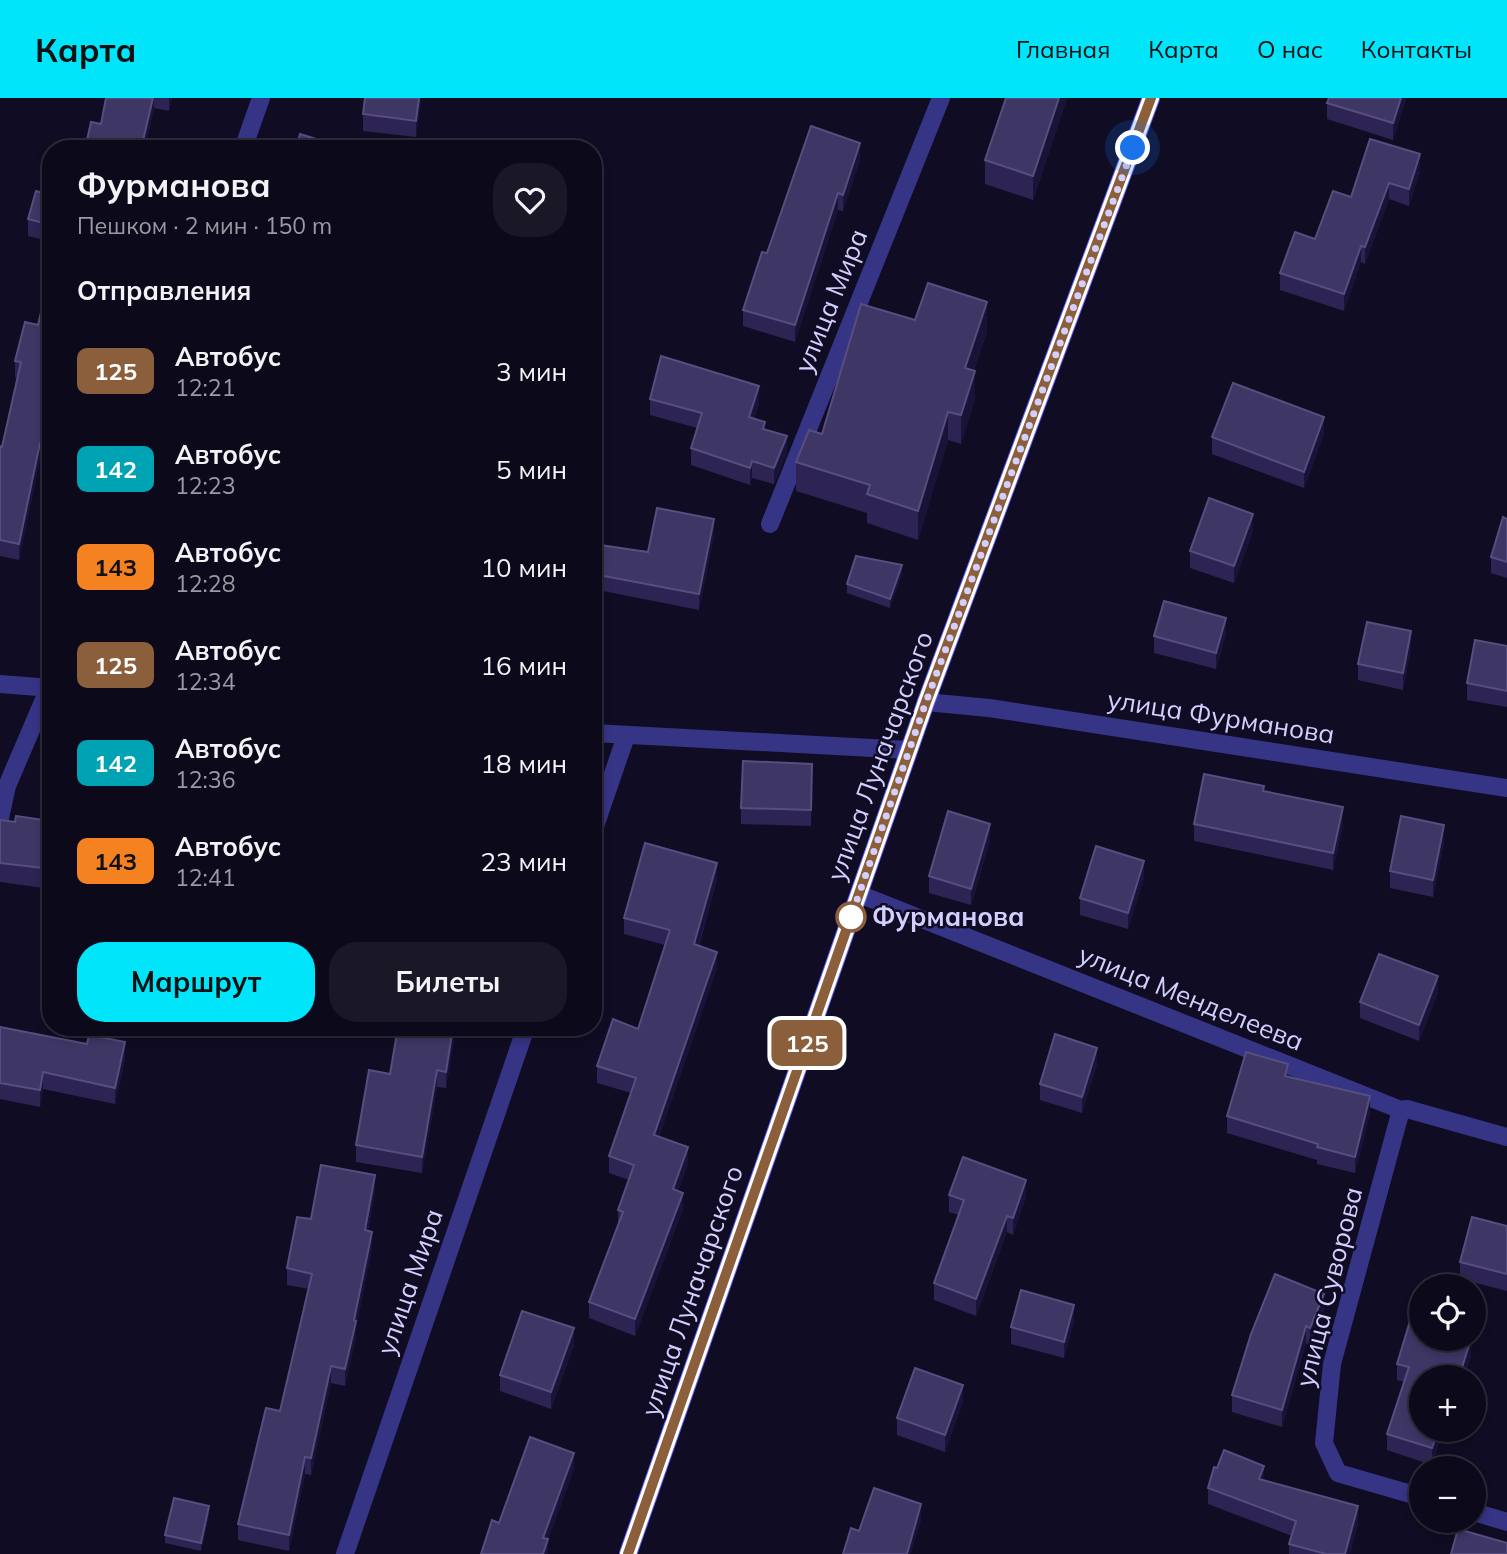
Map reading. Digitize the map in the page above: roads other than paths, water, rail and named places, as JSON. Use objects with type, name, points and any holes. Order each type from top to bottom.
[{"type":"main road","name":"улица Луначарского","points":[[628,1554],[926,702],[1151,98]]},
{"type":"street","points":[[246,140],[261,98]]},
{"type":"street","name":"улица Мира","points":[[770,524],[941,98]]},
{"type":"street","points":[[0,684],[42,686]]},
{"type":"street","name":"улица Фурманова","points":[[926,702],[989,708],[1507,788]]},
{"type":"street","points":[[0,818],[7,786],[42,705]]},
{"type":"street","points":[[602,734],[909,750]]},
{"type":"street","points":[[602,806],[626,736]]},
{"type":"street","name":"улица Менделеева","points":[[859,894],[1401,1110],[1407,1109],[1507,1136]]},
{"type":"street","name":"улица Мира","points":[[345,1554],[523,1036]]},
{"type":"street","name":"улица Суворова","points":[[1401,1110],[1332,1364],[1324,1443],[1338,1473],[1409,1494]]},
{"type":"street","points":[[1486,1516],[1507,1522]]},
{"type":"place","name":"Фурманова","points":[[851,917]]}]
